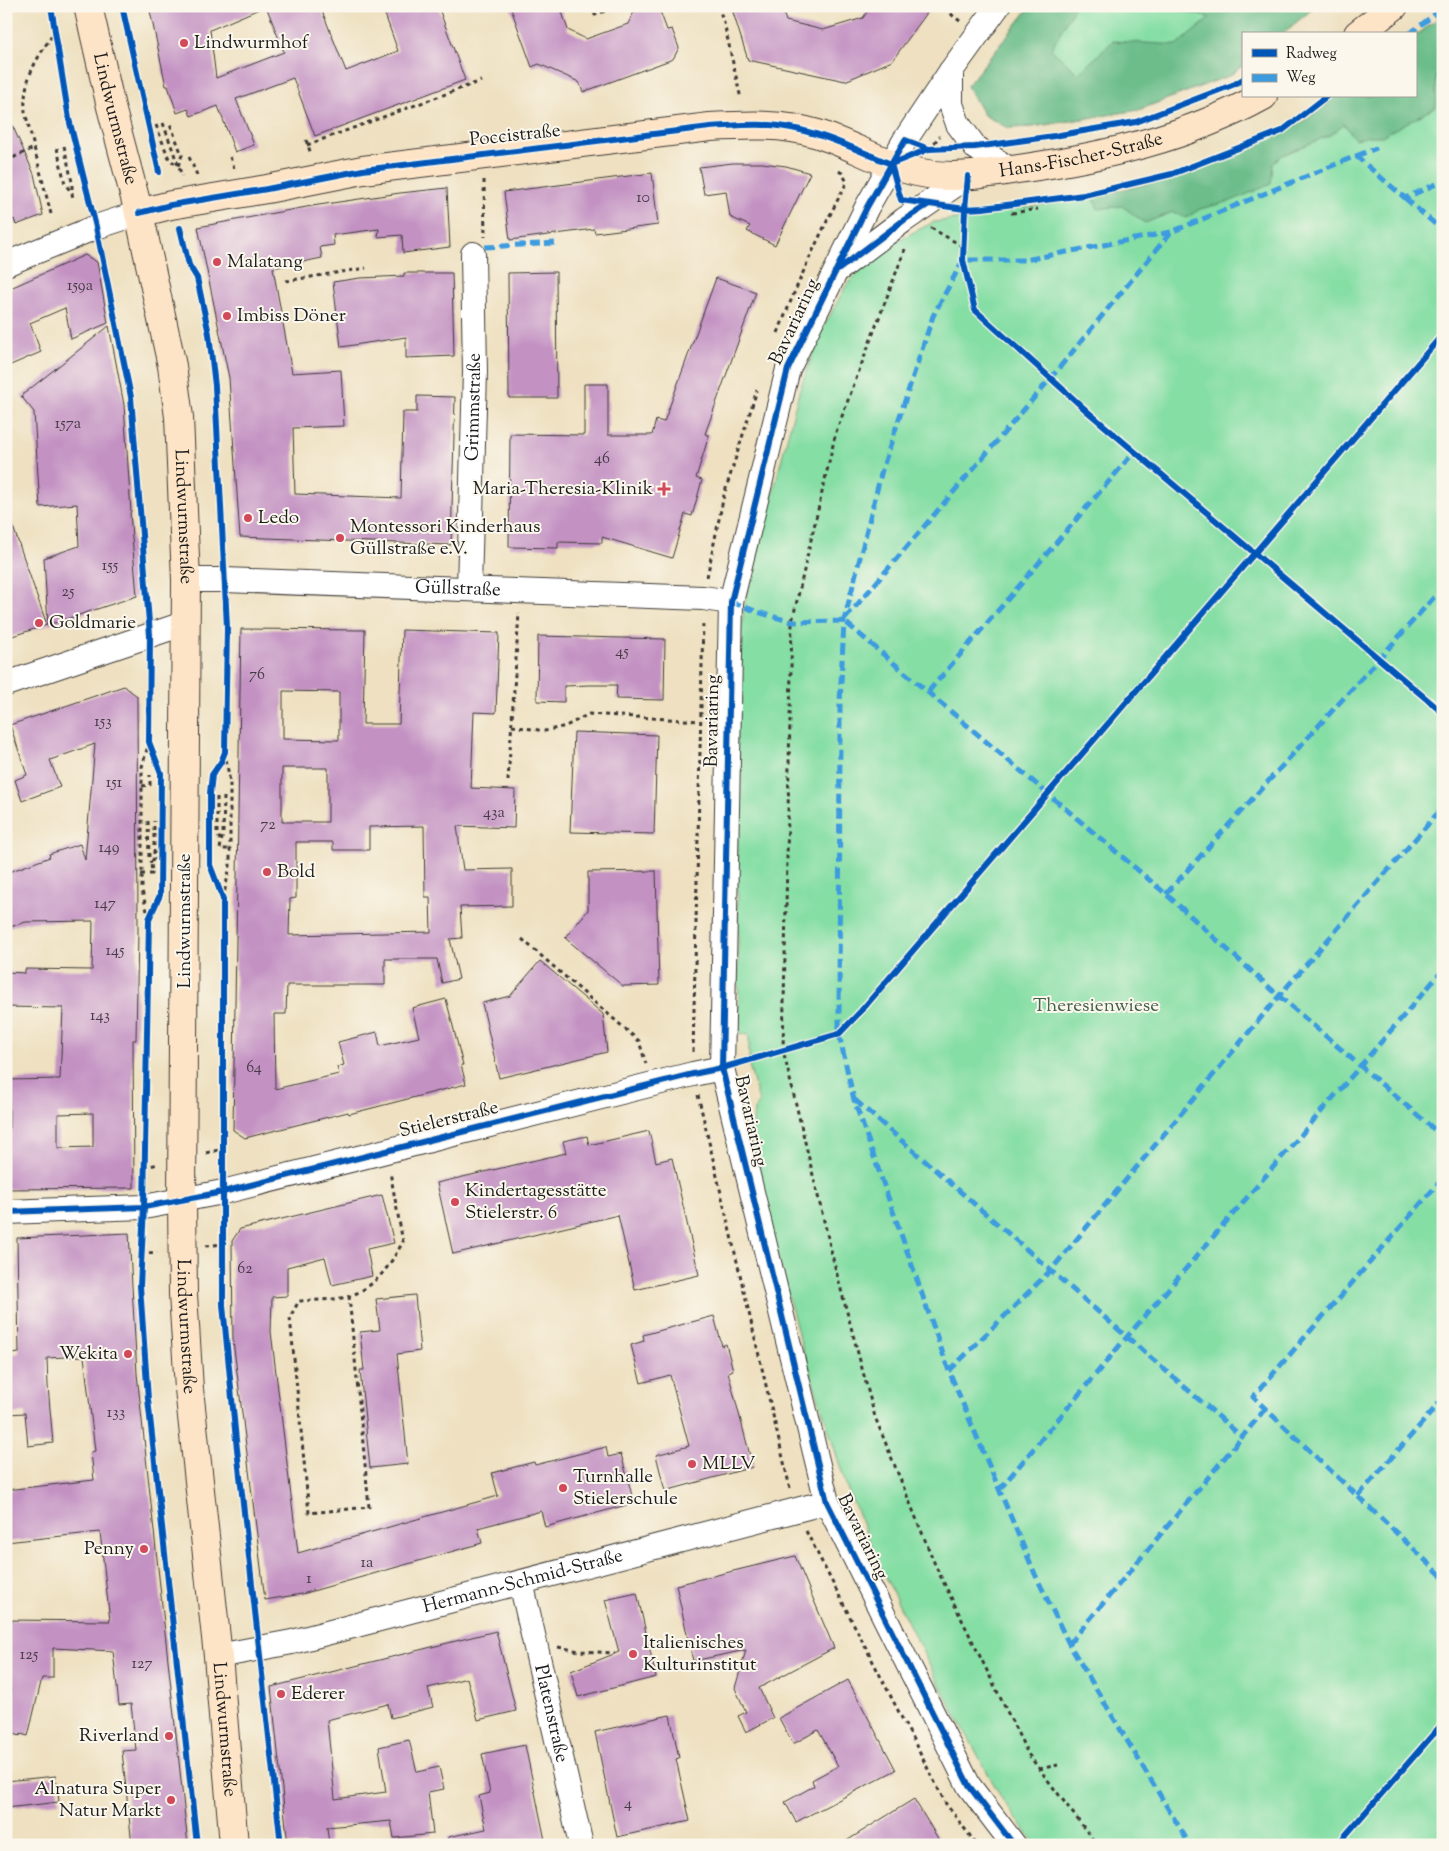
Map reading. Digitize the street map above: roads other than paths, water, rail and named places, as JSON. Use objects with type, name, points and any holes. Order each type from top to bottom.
[{"type":"main road","points":[[1361,32],[1394,6]]},
{"type":"main road","name":"Lindwurmstraße","points":[[88,8],[139,213],[172,366],[179,417],[186,580],[182,1200],[184,1294],[189,1389],[218,1656],[234,1845]]},
{"type":"main road","name":"Hans-Fischer-Straße","points":[[891,164],[916,172],[939,176],[968,176],[1070,162],[1124,150],[1216,119],[1259,98]]},
{"type":"main road","name":"Poccistraße","points":[[139,213],[171,205],[267,189],[362,170],[710,127],[777,126],[817,134],[891,164]]},
{"type":"street","name":"Bavariaring","points":[[998,6],[912,128],[875,191],[788,369],[730,602],[722,1068],[827,1502],[969,1786],[1014,1845]]},
{"type":"street","points":[[951,71],[950,104],[958,124],[975,146],[1011,170]]},
{"type":"street","name":"Bavariaring","points":[[834,274],[904,220],[968,176]]},
{"type":"street","points":[[6,264],[96,227],[139,213]]},
{"type":"street","name":"Grimmstraße","points":[[469,588],[476,372],[473,254]]},
{"type":"street","name":"Güllstraße","points":[[186,580],[521,590],[703,598],[730,602]]},
{"type":"street","points":[[6,684],[186,623]]},
{"type":"street","name":"Stielerstraße","points":[[6,1212],[144,1207],[182,1200],[251,1185],[722,1068]]},
{"type":"street","name":"Hermann-Schmid-Straße","points":[[218,1656],[292,1642],[827,1502]]},
{"type":"street","name":"Platenstraße","points":[[522,1582],[580,1845]]},
{"type":"place","name":"Lindwurmhof","points":[[184,43]]},
{"type":"place","name":"Malatang","points":[[217,262]]},
{"type":"place","name":"Imbiss Döner","points":[[227,316]]},
{"type":"place","name":"Maria-Theresia-Klinik","points":[[664,489]]},
{"type":"place","name":"Ledo","points":[[248,518]]},
{"type":"place","name":"Montessori Kinderhaus Güllstraße e.V.","points":[[340,538]]},
{"type":"place","name":"Goldmarie","points":[[39,623]]},
{"type":"place","name":"Bold","points":[[267,872]]},
{"type":"place","name":"Kindertagesstätte Stielerstr. 6","points":[[455,1202]]},
{"type":"place","name":"Wekita","points":[[128,1354]]},
{"type":"place","name":"MLLV","points":[[692,1464]]},
{"type":"place","name":"Turnhalle Stielerschule","points":[[563,1488]]},
{"type":"place","name":"Penny","points":[[144,1549]]},
{"type":"place","name":"Italienisches Kulturinstitut","points":[[633,1654]]},
{"type":"place","name":"Ederer","points":[[281,1694]]},
{"type":"place","name":"Riverland","points":[[169,1736]]},
{"type":"place","name":"Alnatura Super Natur Markt","points":[[171,1800]]},
{"type":"park label","name":"Theresienwiese","points":[[1096,1006]]}]
